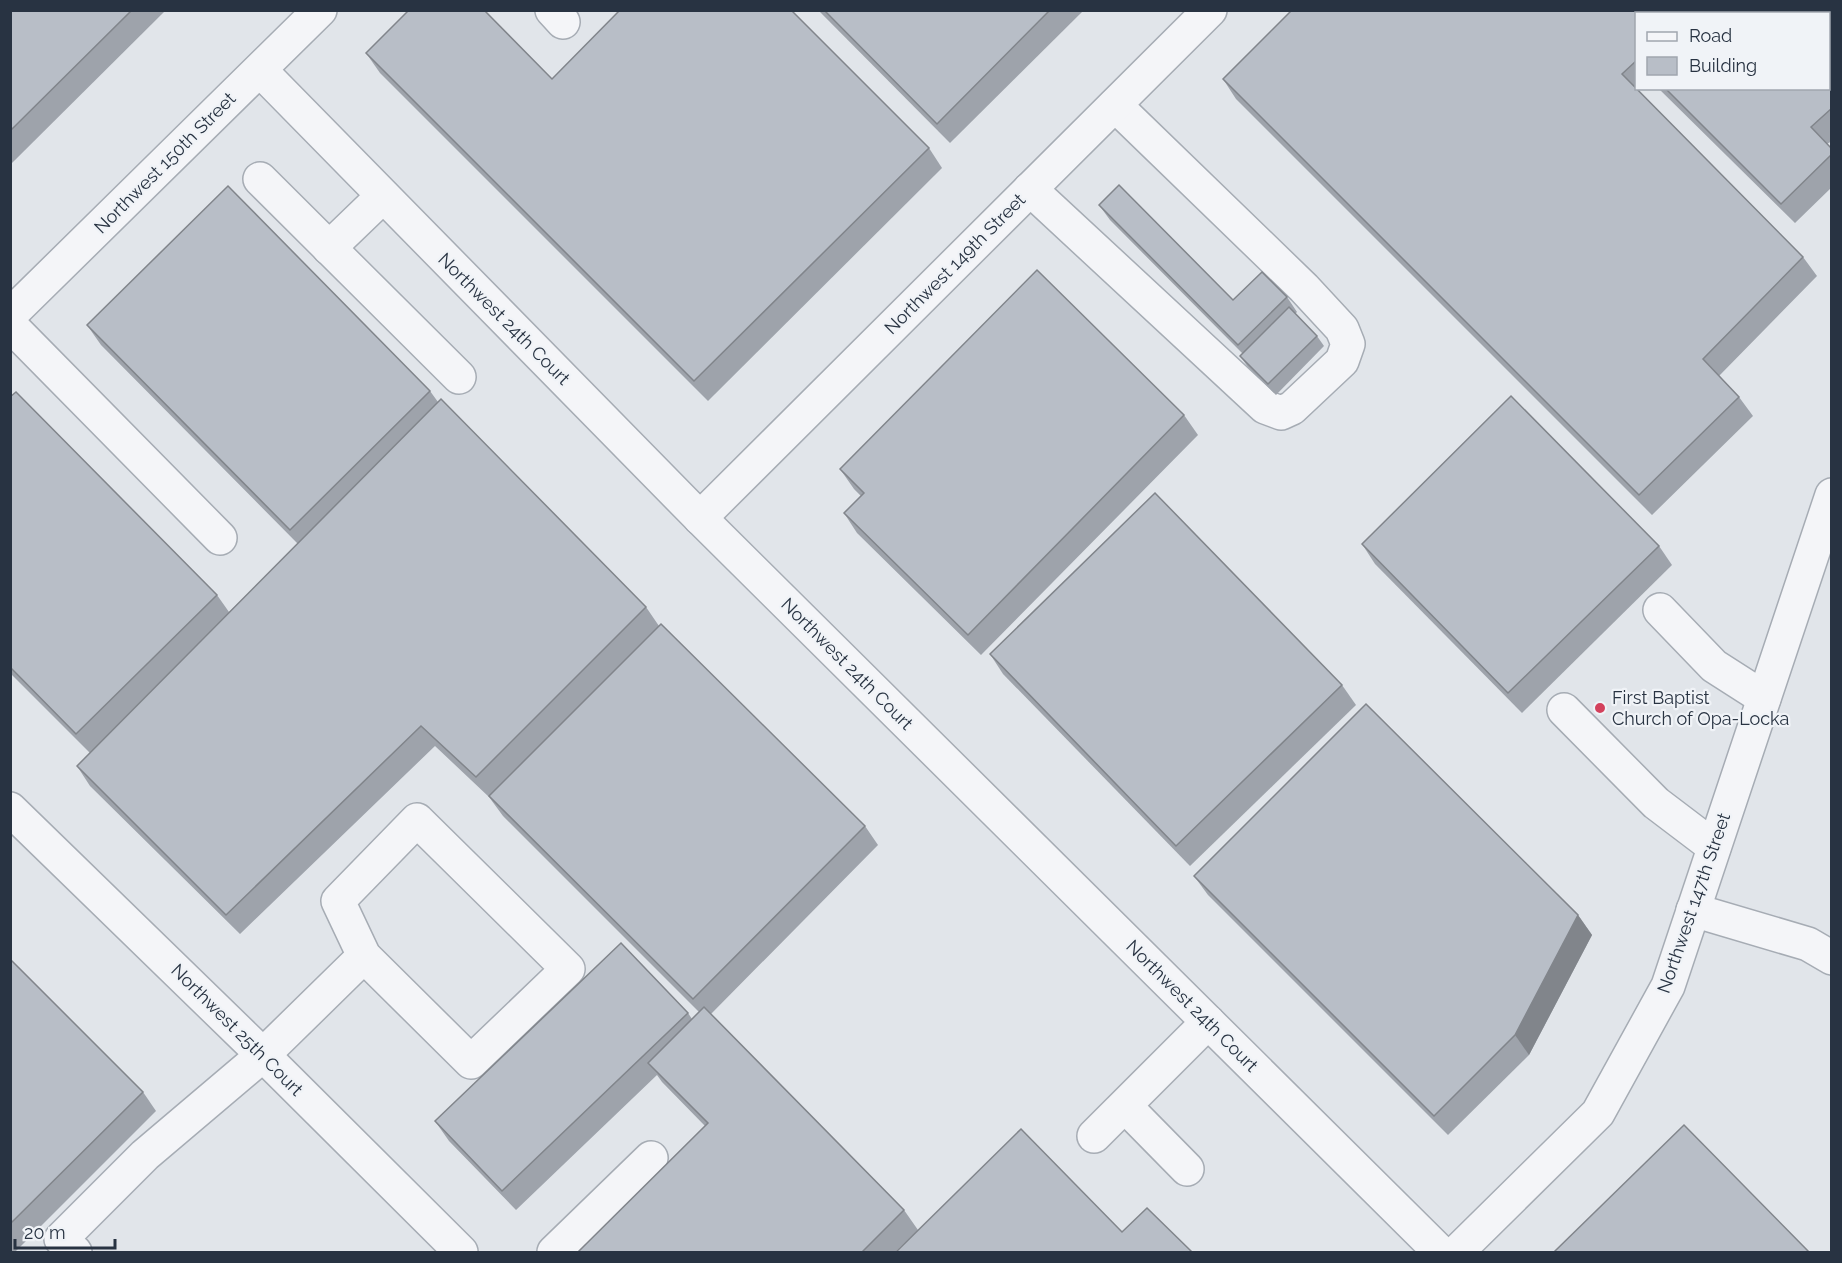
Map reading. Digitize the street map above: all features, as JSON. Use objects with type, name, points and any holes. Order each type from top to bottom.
[{"type":"street","name":"Northwest 150th Street","points":[[10,315],[320,10]]},
{"type":"street","name":"Northwest 149th Street","points":[[700,518],[1210,10]]},
{"type":"street","name":"Northwest 24th Court","points":[[260,70],[700,518],[1440,1252]]},
{"type":"street","points":[[1030,189],[1265,407],[1281,413],[1292,408],[1335,368],[1342,361],[1348,344],[1342,329],[1304,288],[1115,105]]},
{"type":"street","points":[[260,179],[459,377]]},
{"type":"street","points":[[329,248],[383,196]]},
{"type":"street","points":[[10,325],[220,538]]},
{"type":"street","name":"Northwest 147th Street","points":[[1457,1252],[1598,1113],[1668,986],[1832,495]]},
{"type":"street","points":[[1660,610],[1714,666],[1764,698]]},
{"type":"street","points":[[1564,710],[1656,803],[1714,847]]},
{"type":"street","name":"Northwest 25th Court","points":[[10,809],[461,1252]]},
{"type":"street","points":[[417,820],[568,969],[471,1062],[364,956],[338,900],[417,820]]},
{"type":"street","points":[[1693,910],[1808,944],[1832,958]]},
{"type":"street","points":[[75,1252],[61,1239],[145,1155],[263,1055],[364,956]]},
{"type":"street","points":[[1094,1136],[1208,1022]]},
{"type":"street","points":[[1125,1106],[1186,1169]]},
{"type":"street","points":[[554,1252],[651,1158]]},
{"type":"building","points":[[10,10],[132,10],[10,131]]},
{"type":"building","points":[[409,10],[484,10],[552,79],[620,10],[791,10],[929,148],[694,381],[366,53]]},
{"type":"building","points":[[824,10],[1050,10],[937,124]]},
{"type":"building","points":[[1292,10],[1832,10],[1832,108],[1811,127],[1832,149],[1832,154],[1781,204],[1667,90],[1830,90],[1830,12],[1635,12],[1635,62],[1622,74],[1635,87],[1635,90],[1638,90],[1803,257],[1703,359],[1739,397],[1639,495],[1223,79]]},
{"type":"building","points":[[1119,185],[1233,300],[1262,272],[1287,297],[1238,345],[1099,205]]},
{"type":"building","points":[[228,186],[430,391],[290,530],[87,325]]},
{"type":"building","points":[[1037,270],[1184,415],[968,635],[844,513],[864,493],[840,469]]},
{"type":"building","points":[[1289,307],[1317,336],[1268,384],[1240,356]]},
{"type":"building","points":[[16,392],[217,595],[76,734],[10,667],[10,397]]},
{"type":"building","points":[[1511,396],[1659,546],[1508,693],[1362,544]]},
{"type":"building","points":[[441,399],[646,607],[476,777],[421,726],[226,915],[77,766]]},
{"type":"building","points":[[1155,493],[1342,685],[1176,846],[990,654]]},
{"type":"building","points":[[661,624],[865,826],[693,999],[489,796]]},
{"type":"building","points":[[1366,704],[1578,915],[1515,1035],[1434,1116],[1194,876]]},
{"type":"building","points":[[621,943],[688,1013],[502,1191],[435,1121]]},
{"type":"building","points":[[10,959],[143,1092],[10,1224]]},
{"type":"building","points":[[704,1007],[904,1210],[862,1252],[578,1252],[708,1123],[648,1063]]},
{"type":"building","points":[[1684,1125],[1809,1252],[1554,1252]]},
{"type":"building","points":[[1021,1129],[1122,1232],[1147,1208],[1192,1252],[896,1252]]},
{"type":"place","name":"First Baptist Church of Opa-Locka","points":[[1600,708]]}]
